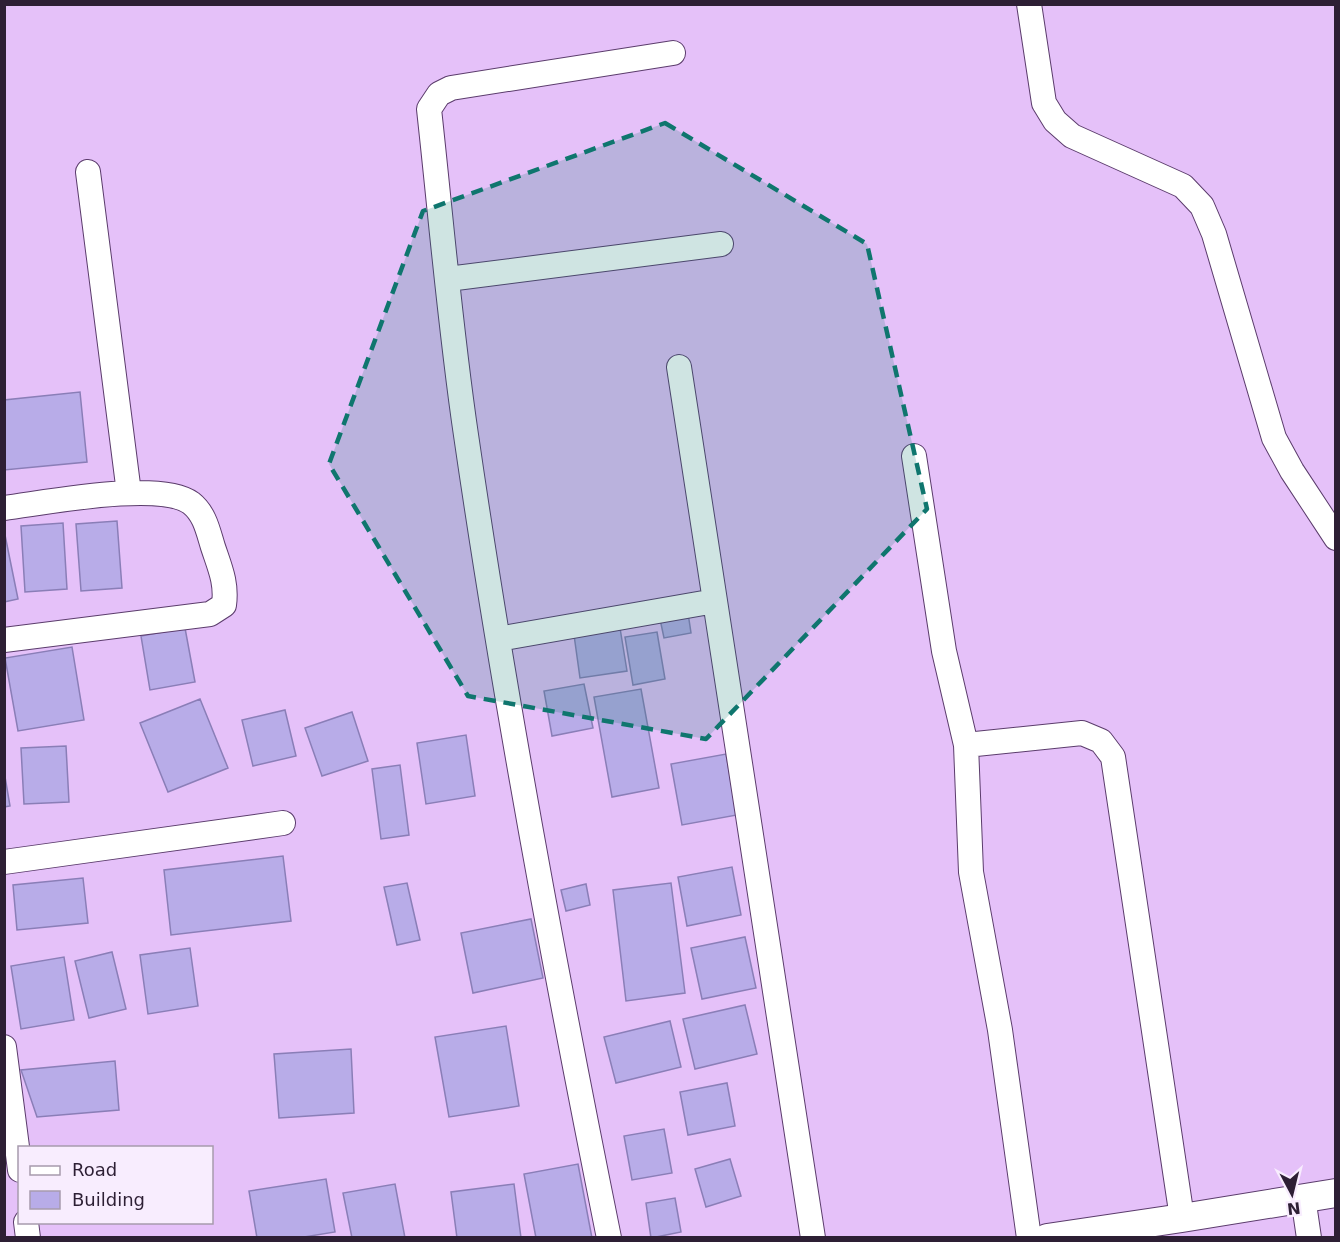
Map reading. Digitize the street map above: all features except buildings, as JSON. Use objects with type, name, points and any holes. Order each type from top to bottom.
[{"type":"street","points":[[1029,4],[1044,103],[1055,121],[1072,136],[1183,186],[1202,206],[1214,234],[1274,438],[1292,471],[1335,538]]},
{"type":"street","points":[[609,1238],[563,1011],[498,639],[465,432],[429,109],[439,94],[452,88],[673,53]]},
{"type":"street","points":[[88,172],[129,493]]},
{"type":"street","points":[[448,279],[721,244]]},
{"type":"street","points":[[679,367],[813,1238]]},
{"type":"street","points":[[914,456],[944,651],[966,745],[971,872],[1000,1030],[1029,1238]]},
{"type":"street","points":[[4,508],[129,493],[173,495],[190,503],[204,518],[226,589],[224,605],[210,614],[4,640]]},
{"type":"street","points":[[498,639],[715,601]]},
{"type":"street","points":[[966,745],[1082,733],[1101,741],[1113,757],[1182,1218]]},
{"type":"street","points":[[4,862],[283,823]]},
{"type":"street","points":[[4,1047],[18,1155]]},
{"type":"street","points":[[1047,1238],[1335,1193]]},
{"type":"street","points":[[1303,1197],[1308,1238]]},
{"type":"highlighted area","points":[[665,123],[867,244],[927,509],[706,739],[468,696],[329,464],[423,211]]}]
